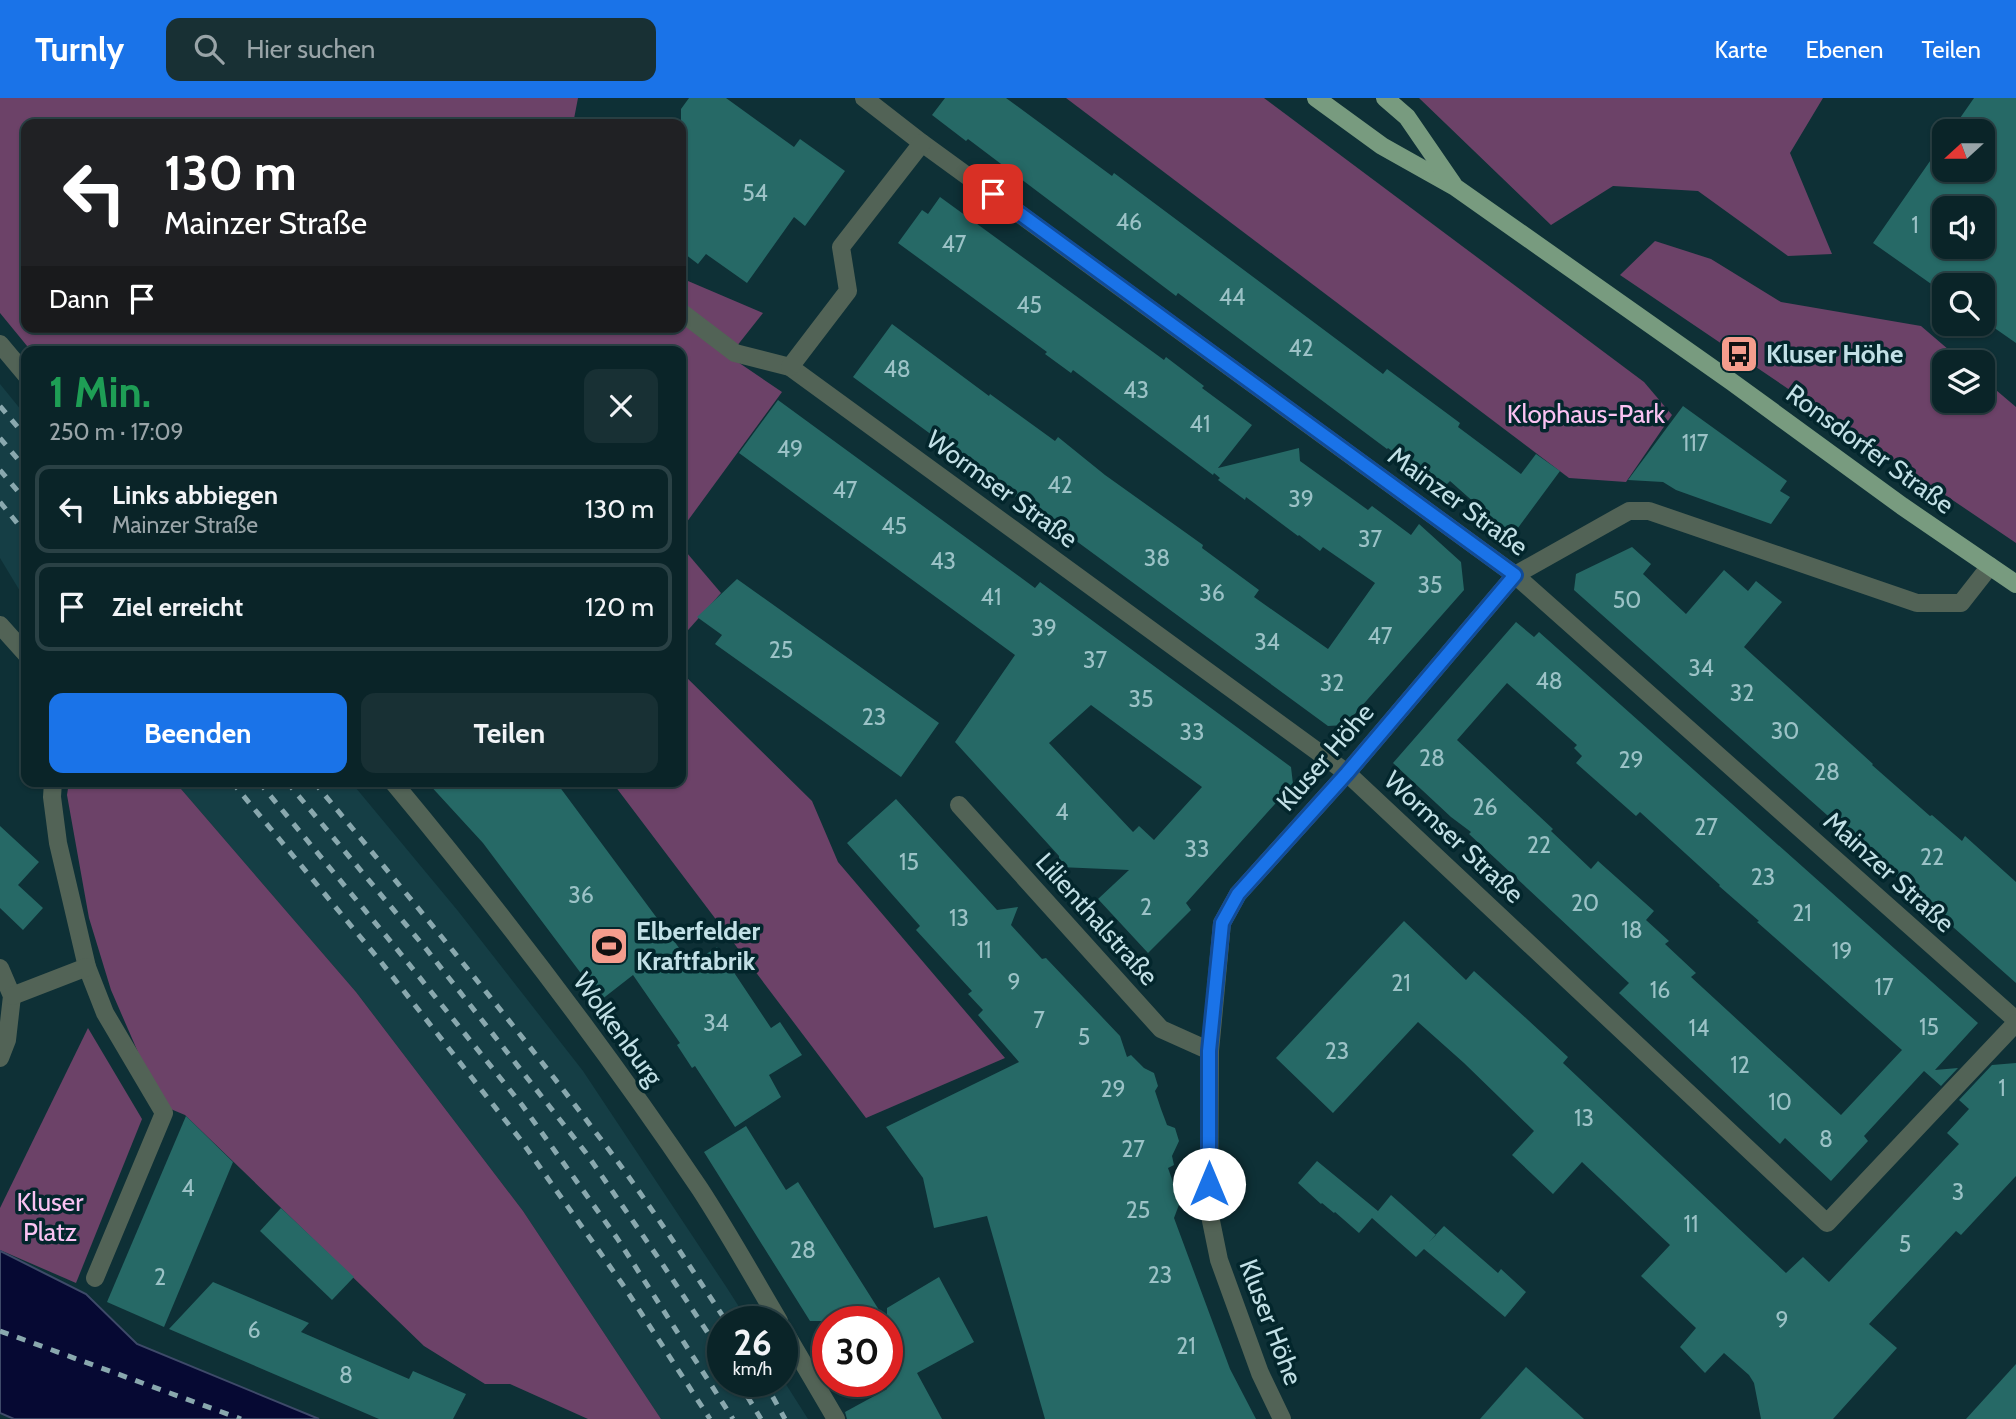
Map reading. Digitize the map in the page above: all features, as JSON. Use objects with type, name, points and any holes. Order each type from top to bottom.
[{"type":"main road","name":"Ronsdorfer Straße","points":[[1316,98],[1382,146],[1455,187],[1721,374],[1902,506],[2016,584]]},
{"type":"main road","name":"Ronsdorfer Straße","points":[[1385,98],[1407,117],[1455,187]]},
{"type":"street","name":"Mainzer Straße","points":[[864,98],[1515,575],[2016,1022]]},
{"type":"street","points":[[790,367],[848,291],[841,247],[922,143]]},
{"type":"street","name":"Wormser Straße","points":[[686,317],[735,353],[790,367],[1347,773],[1828,1223],[2016,1022]]},
{"type":"street","points":[[0,344],[21,369]]},
{"type":"street","name":"Kluser Höhe","points":[[1282,1419],[1260,1373],[1219,1260],[1209,1211],[1209,1051],[1222,923],[1238,894],[1347,773],[1515,575],[1629,511],[1649,512],[1917,603],[1961,603],[1990,566]]},
{"type":"street","points":[[0,625],[21,648]]},
{"type":"street","points":[[52,787],[58,843],[87,967],[105,1013],[164,1113],[95,1278]]},
{"type":"street","name":"Wolkenburg","points":[[397,787],[485,893],[583,1022],[701,1191],[770,1306]]},
{"type":"street","name":"Lilienthalstraße","points":[[959,805],[1161,1029],[1209,1051]]},
{"type":"street","points":[[12,996],[87,967]]},
{"type":"street","points":[[0,968],[12,996],[7,1040],[0,1058]]},
{"type":"street","points":[[798,1354],[836,1419]]},
{"type":"shaded area","points":[[0,384],[21,410],[21,593],[0,558]]},
{"type":"shaded area","points":[[179,787],[355,787],[458,911],[583,1071],[738,1306],[707,1306],[707,1397],[794,1397],[808,1419],[661,1419],[523,1211],[356,992]]},
{"type":"shaded area","points":[[0,1251],[86,1294],[137,1344],[319,1419],[14,1419],[0,1413]]},
{"type":"green space","points":[[0,98],[578,98],[574,119],[21,119],[21,333],[686,333],[686,280],[763,313],[729,356],[782,392],[686,523],[686,346],[27,346],[0,313]]},
{"type":"green space","name":"Klophaus-Park","points":[[1066,98],[1264,98],[1644,382],[1672,415],[1626,482],[1569,478]]},
{"type":"green space","points":[[1419,98],[1823,98],[1790,153],[1832,254],[1788,256],[1698,191],[1613,186],[1551,225]]},
{"type":"green space","points":[[1655,241],[1711,259],[1781,302],[1921,326],[1949,350],[1932,350],[1932,413],[1995,413],[1995,389],[2016,407],[2016,543],[1620,275]]},
{"type":"green space","points":[[686,552],[721,593],[686,632]]},
{"type":"green space","points":[[686,677],[812,801],[838,862],[1005,1058],[866,1118],[616,787],[686,787]]},
{"type":"green space","points":[[68,787],[179,787],[356,992],[523,1211],[661,1419],[588,1419],[510,1384],[485,1384],[424,1346],[185,1115],[161,1105],[111,990],[89,918],[67,795]]},
{"type":"green space","name":"Kluser Platz","points":[[88,1028],[142,1119],[76,1283],[0,1250],[0,1208]]},
{"type":"building","points":[[689,98],[726,98],[794,147],[800,139],[845,171],[805,226],[794,217],[747,283],[706,254],[698,264],[686,255],[686,119],[681,119],[681,109]]},
{"type":"building","points":[[945,98],[1006,98],[1112,176],[1114,173],[1383,374],[1387,369],[1460,423],[1458,427],[1521,474],[1536,454],[1560,471],[1512,536],[1450,481],[1443,488],[1387,449],[932,115]]},
{"type":"building","points":[[1974,98],[2016,98],[2016,343],[1995,328],[1995,273],[1932,273],[1932,285],[1873,243],[1932,158],[1932,182],[1995,182],[1995,119],[1959,119]]},
{"type":"building","points":[[940,197],[1164,360],[1166,357],[1252,425],[1218,468],[1299,448],[1300,461],[1368,510],[1372,506],[1411,535],[1419,524],[1461,562],[1464,590],[1345,725],[1328,726],[853,377],[892,324],[1055,441],[1058,437],[1105,475],[1203,545],[1202,548],[1259,590],[1254,597],[1328,649],[1375,583],[1323,547],[1320,551],[1246,497],[1245,500],[1218,480],[1220,478],[1214,473],[1213,475],[1073,370],[1071,373],[1045,354],[1047,352],[898,243],[922,210],[928,214]]},
{"type":"building","points":[[778,400],[1035,588],[1040,582],[1291,767],[1293,784],[1186,903],[1191,910],[1148,953],[1098,899],[1129,870],[1059,867],[1059,856],[955,742],[1015,655],[739,453]],"holes":[[[1091,705],[1202,787],[1154,840],[1139,826],[1133,832],[1049,743]]]},
{"type":"building","points":[[1683,406],[1787,481],[1780,491],[1790,497],[1771,524],[1676,490],[1663,482],[1628,480]]},
{"type":"building","points":[[1632,547],[1651,564],[1643,574],[1686,614],[1724,570],[1748,591],[1756,581],[1782,602],[1744,647],[1930,816],[1962,841],[1965,836],[2016,882],[2016,983],[1574,590],[1576,574]]},
{"type":"building","points":[[737,579],[939,723],[901,777],[715,644],[722,635],[697,617]]},
{"type":"building","points":[[1516,622],[1534,637],[1539,632],[1978,1023],[1935,1070],[1958,1068],[1941,1086],[1924,1071],[1864,1136],[1868,1141],[1831,1181],[1785,1138],[1780,1144],[1619,993],[1629,983],[1469,834],[1471,832],[1393,763]],"holes":[[[1507,683],[1577,745],[1574,748],[1582,756],[1576,763],[1636,816],[1640,812],[1759,921],[1757,922],[1902,1050],[1841,1115],[1691,977],[1696,973],[1665,944],[1669,941],[1646,920],[1654,911],[1598,861],[1591,869],[1551,831],[1553,829],[1457,740]]]},
{"type":"building","points":[[432,787],[560,787],[691,964],[717,947],[771,1028],[780,1022],[802,1055],[769,1075],[781,1097],[735,1127],[695,1066],[692,1068],[677,1045],[680,1043],[633,975],[601,1000],[483,843]]},
{"type":"building","points":[[896,799],[997,910],[1018,907],[1011,925],[1120,1036],[1127,1057],[1131,1055],[1144,1068],[1154,1073],[1158,1086],[1155,1091],[1161,1109],[1167,1125],[1175,1128],[1179,1141],[1172,1156],[1174,1165],[1168,1168],[1180,1202],[1174,1218],[1230,1369],[1256,1419],[1045,1419],[987,1216],[934,1228],[923,1178],[886,1127],[1019,1062],[978,1015],[983,1010],[968,994],[972,991],[916,930],[920,926],[847,843]]},
{"type":"building","points":[[0,826],[39,862],[18,885],[43,908],[23,930],[0,908]]},
{"type":"building","points":[[1404,921],[1466,980],[1474,971],[1528,1020],[1568,1057],[1563,1063],[1786,1273],[1803,1257],[1829,1282],[1959,1144],[1947,1133],[1969,1109],[1959,1100],[1992,1065],[2016,1063],[2016,1176],[1961,1235],[1956,1231],[1869,1324],[1897,1348],[1833,1419],[1761,1419],[1754,1383],[1749,1375],[1724,1353],[1705,1373],[1680,1347],[1696,1328],[1641,1276],[1670,1245],[1582,1162],[1553,1194],[1512,1155],[1534,1131],[1418,1022],[1333,1113],[1276,1058]]},
{"type":"building","points":[[186,1116],[233,1162],[164,1327],[107,1302]]},
{"type":"building","points":[[746,1126],[786,1190],[798,1182],[877,1306],[812,1306],[810,1321],[704,1152]]},
{"type":"building","points":[[1317,1161],[1378,1211],[1391,1195],[1436,1235],[1444,1226],[1498,1273],[1501,1269],[1526,1292],[1505,1317],[1424,1249],[1416,1257],[1372,1218],[1359,1233],[1298,1183]]},
{"type":"building","points":[[281,1208],[354,1277],[332,1300],[260,1231]]},
{"type":"building","points":[[939,1277],[974,1342],[917,1373],[942,1419],[847,1419],[845,1412],[872,1397],[903,1397],[903,1306],[890,1306]]},
{"type":"building","points":[[213,1282],[309,1323],[301,1332],[409,1379],[413,1371],[466,1394],[453,1419],[379,1419],[169,1329]]},
{"type":"building","points":[[2016,1364],[2016,1419],[1966,1419]]},
{"type":"building","points":[[1526,1367],[1584,1419],[1480,1419]]},
{"type":"railway","points":[[0,406],[21,431]]},
{"type":"railway","points":[[0,438],[21,463]]},
{"type":"railway","points":[[0,470],[21,495]]},
{"type":"railway","points":[[0,502],[21,528]]},
{"type":"railway","points":[[236,787],[381,962],[520,1139],[623,1285],[710,1419]]},
{"type":"railway","points":[[263,787],[522,1105],[617,1238],[733,1419]]},
{"type":"railway","points":[[291,787],[427,950],[586,1153],[707,1332]]},
{"type":"railway","points":[[318,787],[565,1092],[633,1183],[716,1306]]},
{"type":"railway","points":[[0,1331],[241,1419]]},
{"type":"railway","points":[[748,1397],[761,1419]]},
{"type":"railway","points":[[773,1397],[785,1419]]},
{"type":"place","name":"Kluser Höhe","points":[[1739,354]]},
{"type":"place","name":"Elberfelder Kraftfabrik","points":[[609,946]]},
{"type":"route","points":[[993,194],[1515,575],[1347,773],[1238,894],[1222,923],[1209,1051],[1209,1184]]}]
